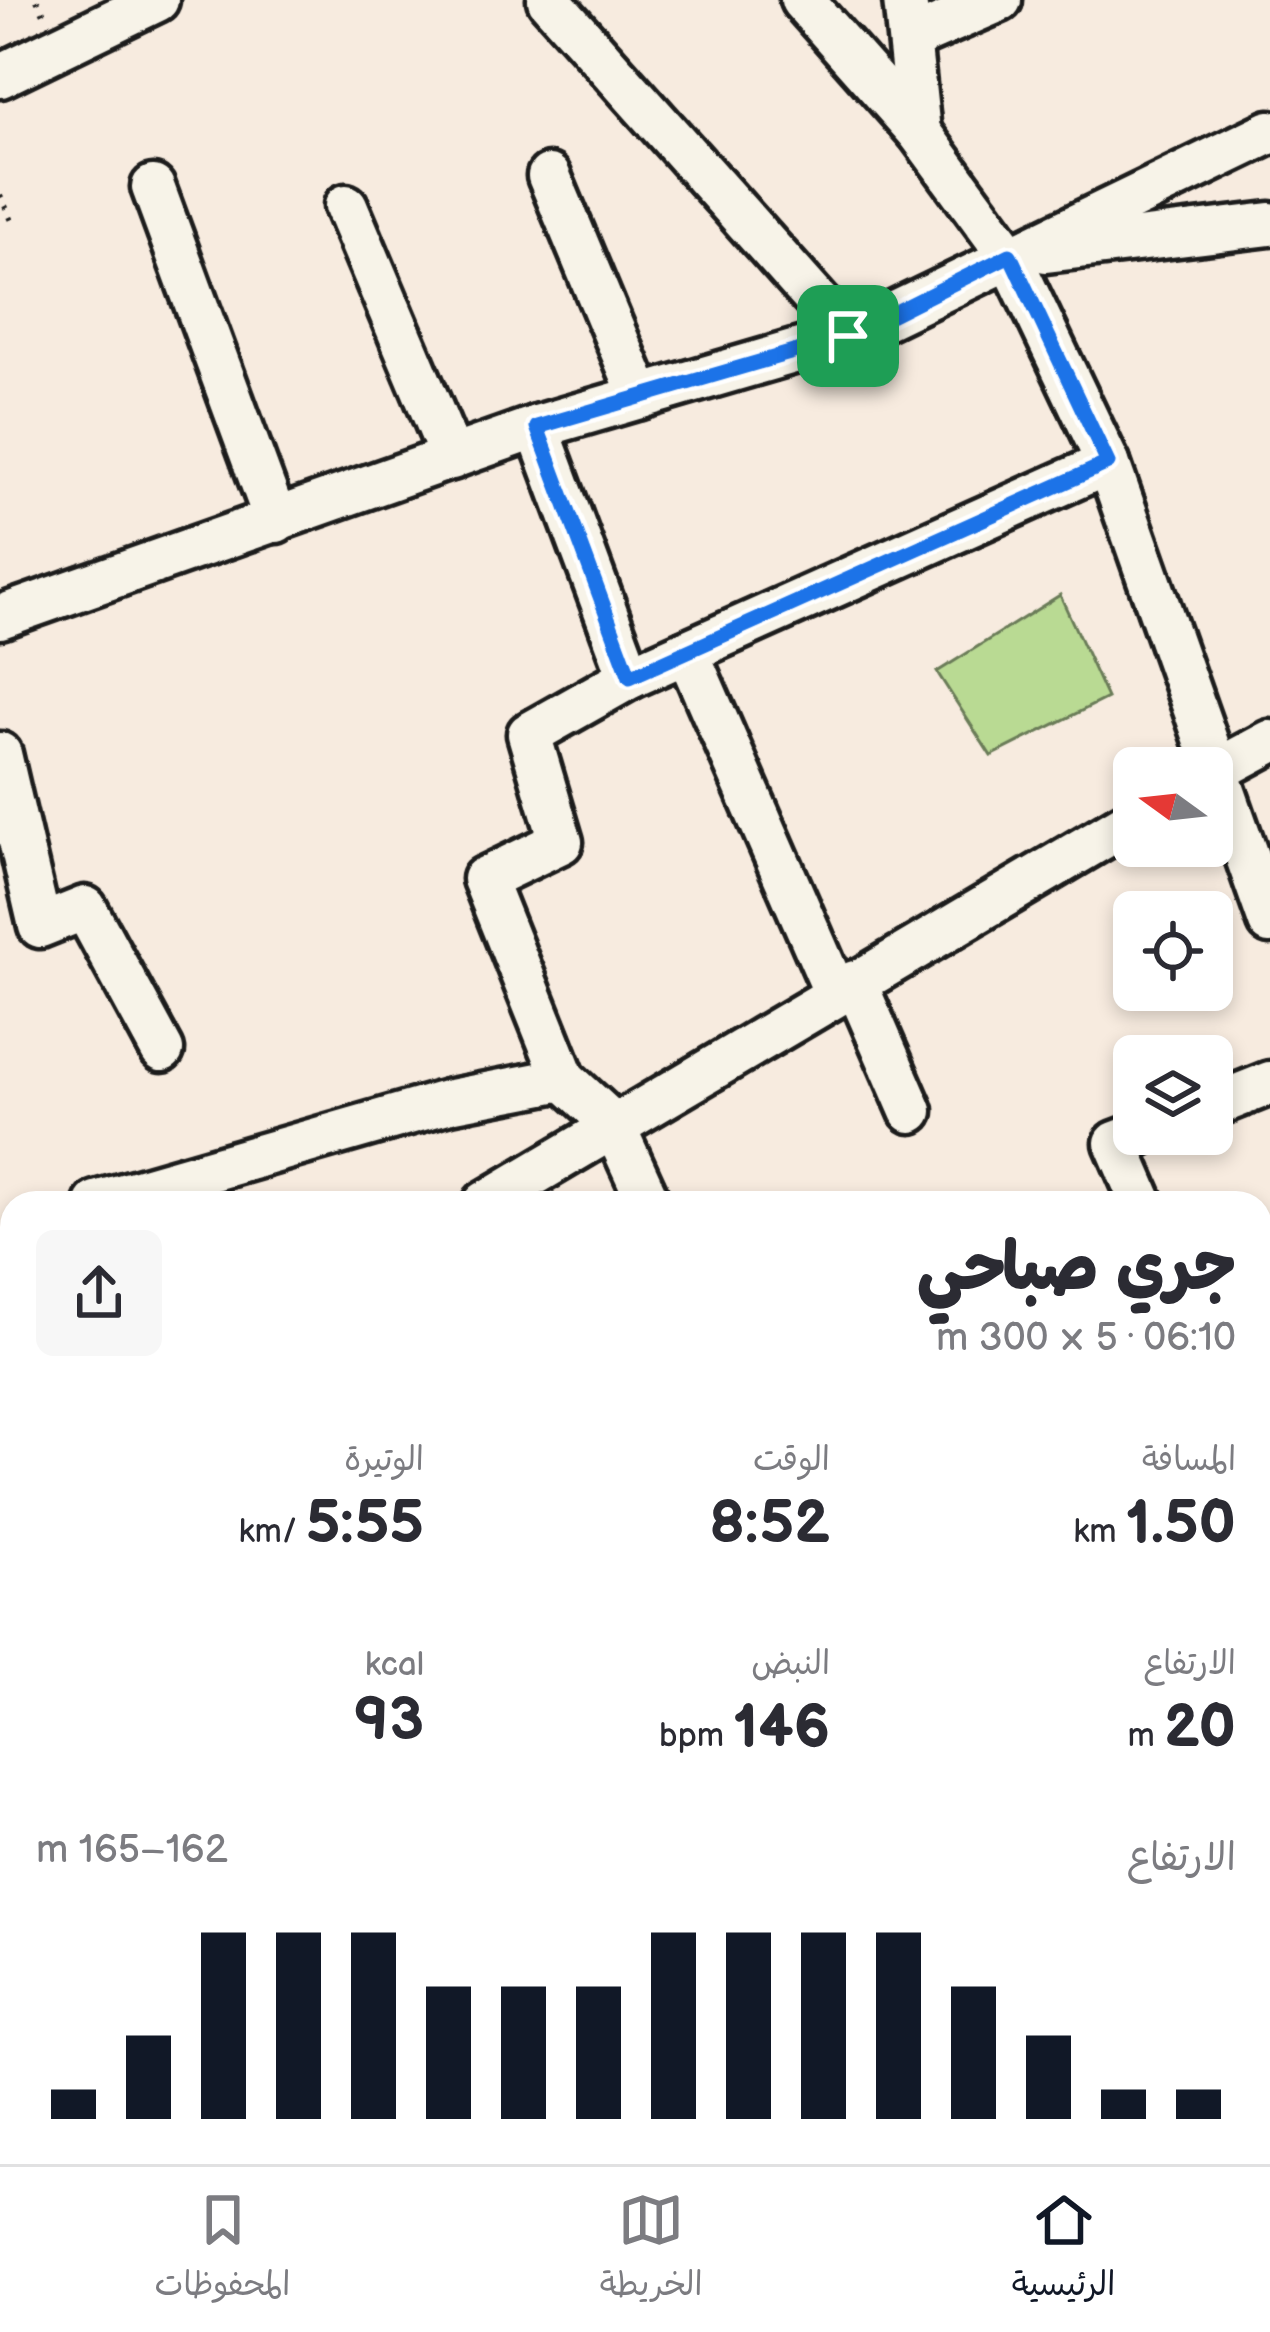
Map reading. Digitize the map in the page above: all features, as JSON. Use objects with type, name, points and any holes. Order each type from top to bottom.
[{"type":"street","points":[[0,76],[157,0]]},
{"type":"street","points":[[549,0],[848,336]]},
{"type":"street","points":[[802,0],[919,132],[1010,255],[1108,463],[1206,747]]},
{"type":"street","points":[[919,132],[908,20],[1000,0]]},
{"type":"street","points":[[0,616],[537,427],[848,336],[1270,132]]},
{"type":"street","points":[[549,176],[641,397]]},
{"type":"street","points":[[153,187],[276,521]]},
{"type":"street","points":[[346,206],[452,458]]},
{"type":"street","points":[[1010,255],[1270,224]]},
{"type":"street","points":[[537,427],[630,677]]},
{"type":"street","points":[[644,1191],[613,1124],[564,1079],[484,879],[561,842],[529,734],[630,677],[1108,463]]},
{"type":"street","points":[[688,652],[846,988],[910,1111]]},
{"type":"street","points":[[1233,762],[1270,742]]},
{"type":"street","points":[[0,754],[40,926],[85,908],[162,1050]]},
{"type":"street","points":[[1233,821],[1270,922]]},
{"type":"street","points":[[504,1191],[1113,831]]},
{"type":"street","points":[[138,1191],[450,1101],[564,1079]]},
{"type":"street","points":[[1233,1098],[1270,1083]]},
{"type":"street","points":[[1122,1155],[1137,1191]]},
{"type":"path","points":[[0,195],[14,225]]},
{"type":"green space","points":[[1060,595],[1107,698],[991,756],[937,672]]},
{"type":"route","points":[[1010,255],[1108,463],[630,677],[537,427],[848,336],[1010,255]]}]
